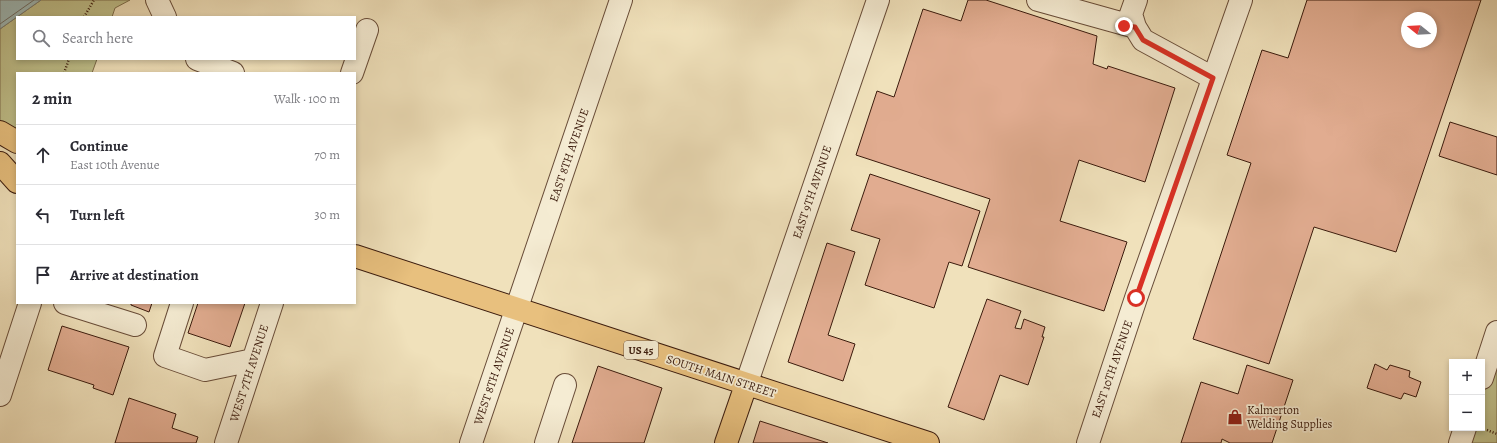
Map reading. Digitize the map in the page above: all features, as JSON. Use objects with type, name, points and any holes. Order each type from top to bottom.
[{"type":"main road","points":[[0,132],[16,141]]},
{"type":"main road","points":[[0,163],[16,181]]},
{"type":"main road","name":"SOUTH MAIN STREET","points":[[356,256],[746,385],[928,443]]},
{"type":"main road","points":[[726,443],[746,385]]},
{"type":"street","points":[[158,0],[165,16]]},
{"type":"street","name":"EAST 8TH AVENUE","points":[[517,309],[621,0]]},
{"type":"street","name":"EAST 9TH AVENUE","points":[[746,385],[878,0]]},
{"type":"street","points":[[1038,0],[1135,27]]},
{"type":"street","points":[[1136,0],[1131,14],[1135,27],[1143,40],[1213,78]]},
{"type":"street","name":"EAST 10TH AVENUE","points":[[1088,443],[1241,0]]},
{"type":"street","points":[[352,72],[367,30]]},
{"type":"street","points":[[200,60],[231,72]]},
{"type":"street","points":[[0,395],[30,304]]},
{"type":"street","points":[[68,304],[135,325]]},
{"type":"street","points":[[182,304],[165,356],[204,370],[253,360]]},
{"type":"street","name":"WEST 7TH AVENUE","points":[[226,443],[272,304]]},
{"type":"street","name":"WEST 8TH AVENUE","points":[[471,443],[517,309]]},
{"type":"street","points":[[1485,369],[1497,332]]},
{"type":"street","points":[[546,443],[565,385]]},
{"type":"street","points":[[1460,443],[1464,431]]},
{"type":"path","points":[[85,16],[94,0]]},
{"type":"path","points":[[64,72],[68,60]]},
{"type":"path","points":[[1485,430],[1497,434]]},
{"type":"green space","points":[[41,0],[130,0],[115,8],[112,16],[18,16]]},
{"type":"green space","points":[[16,18],[16,60],[97,60],[92,72],[16,72],[16,141],[0,132],[0,29]]},
{"type":"green space","points":[[1497,332],[1497,443],[1460,443],[1464,431],[1485,431],[1485,368]]},
{"type":"water","points":[[0,0],[41,0],[18,16],[16,16],[16,18],[0,29]]},
{"type":"building","points":[[968,0],[986,0],[1097,36],[1093,64],[1107,69],[1108,66],[1175,88],[1145,182],[1079,160],[1060,221],[1127,242],[1104,311],[968,267],[990,199],[856,155],[877,91],[894,97],[923,9],[961,21]]},
{"type":"building","points":[[1307,0],[1481,0],[1396,252],[1314,227],[1269,364],[1193,339],[1251,163],[1227,155],[1262,50],[1288,58]]},
{"type":"building","points":[[1450,122],[1497,137],[1497,175],[1439,156]]},
{"type":"building","points":[[870,174],[980,211],[962,266],[949,262],[934,308],[865,285],[880,239],[851,230]]},
{"type":"building","points":[[827,243],[855,252],[828,335],[855,344],[843,381],[788,362]]},
{"type":"building","points":[[987,299],[1021,311],[1015,328],[1021,329],[1024,319],[1045,327],[1042,337],[1044,337],[1028,385],[1000,375],[984,420],[948,407]]},
{"type":"building","points":[[131,304],[152,304],[149,312]]},
{"type":"building","points":[[198,304],[245,304],[230,347],[188,333]]},
{"type":"building","points":[[62,326],[129,347],[113,395],[93,388],[94,385],[48,370]]},
{"type":"building","points":[[1375,364],[1387,370],[1390,365],[1410,371],[1409,377],[1421,382],[1416,397],[1404,393],[1401,399],[1367,388]]},
{"type":"building","name":"Kalmerton Welding Supplies","points":[[1247,365],[1293,380],[1272,443],[1230,443],[1222,439],[1221,443],[1181,443],[1201,382],[1238,394]]},
{"type":"building","points":[[598,366],[662,388],[644,443],[572,443]]},
{"type":"building","points":[[129,398],[176,414],[172,428],[198,437],[196,443],[115,443]]},
{"type":"building","points":[[760,421],[828,443],[753,443]]},
{"type":"place","name":"Kalmerton Welding Supplies","points":[[1235,417]]},
{"type":"route","points":[[1124,26],[1135,27],[1143,40],[1213,78],[1136,298]]}]
